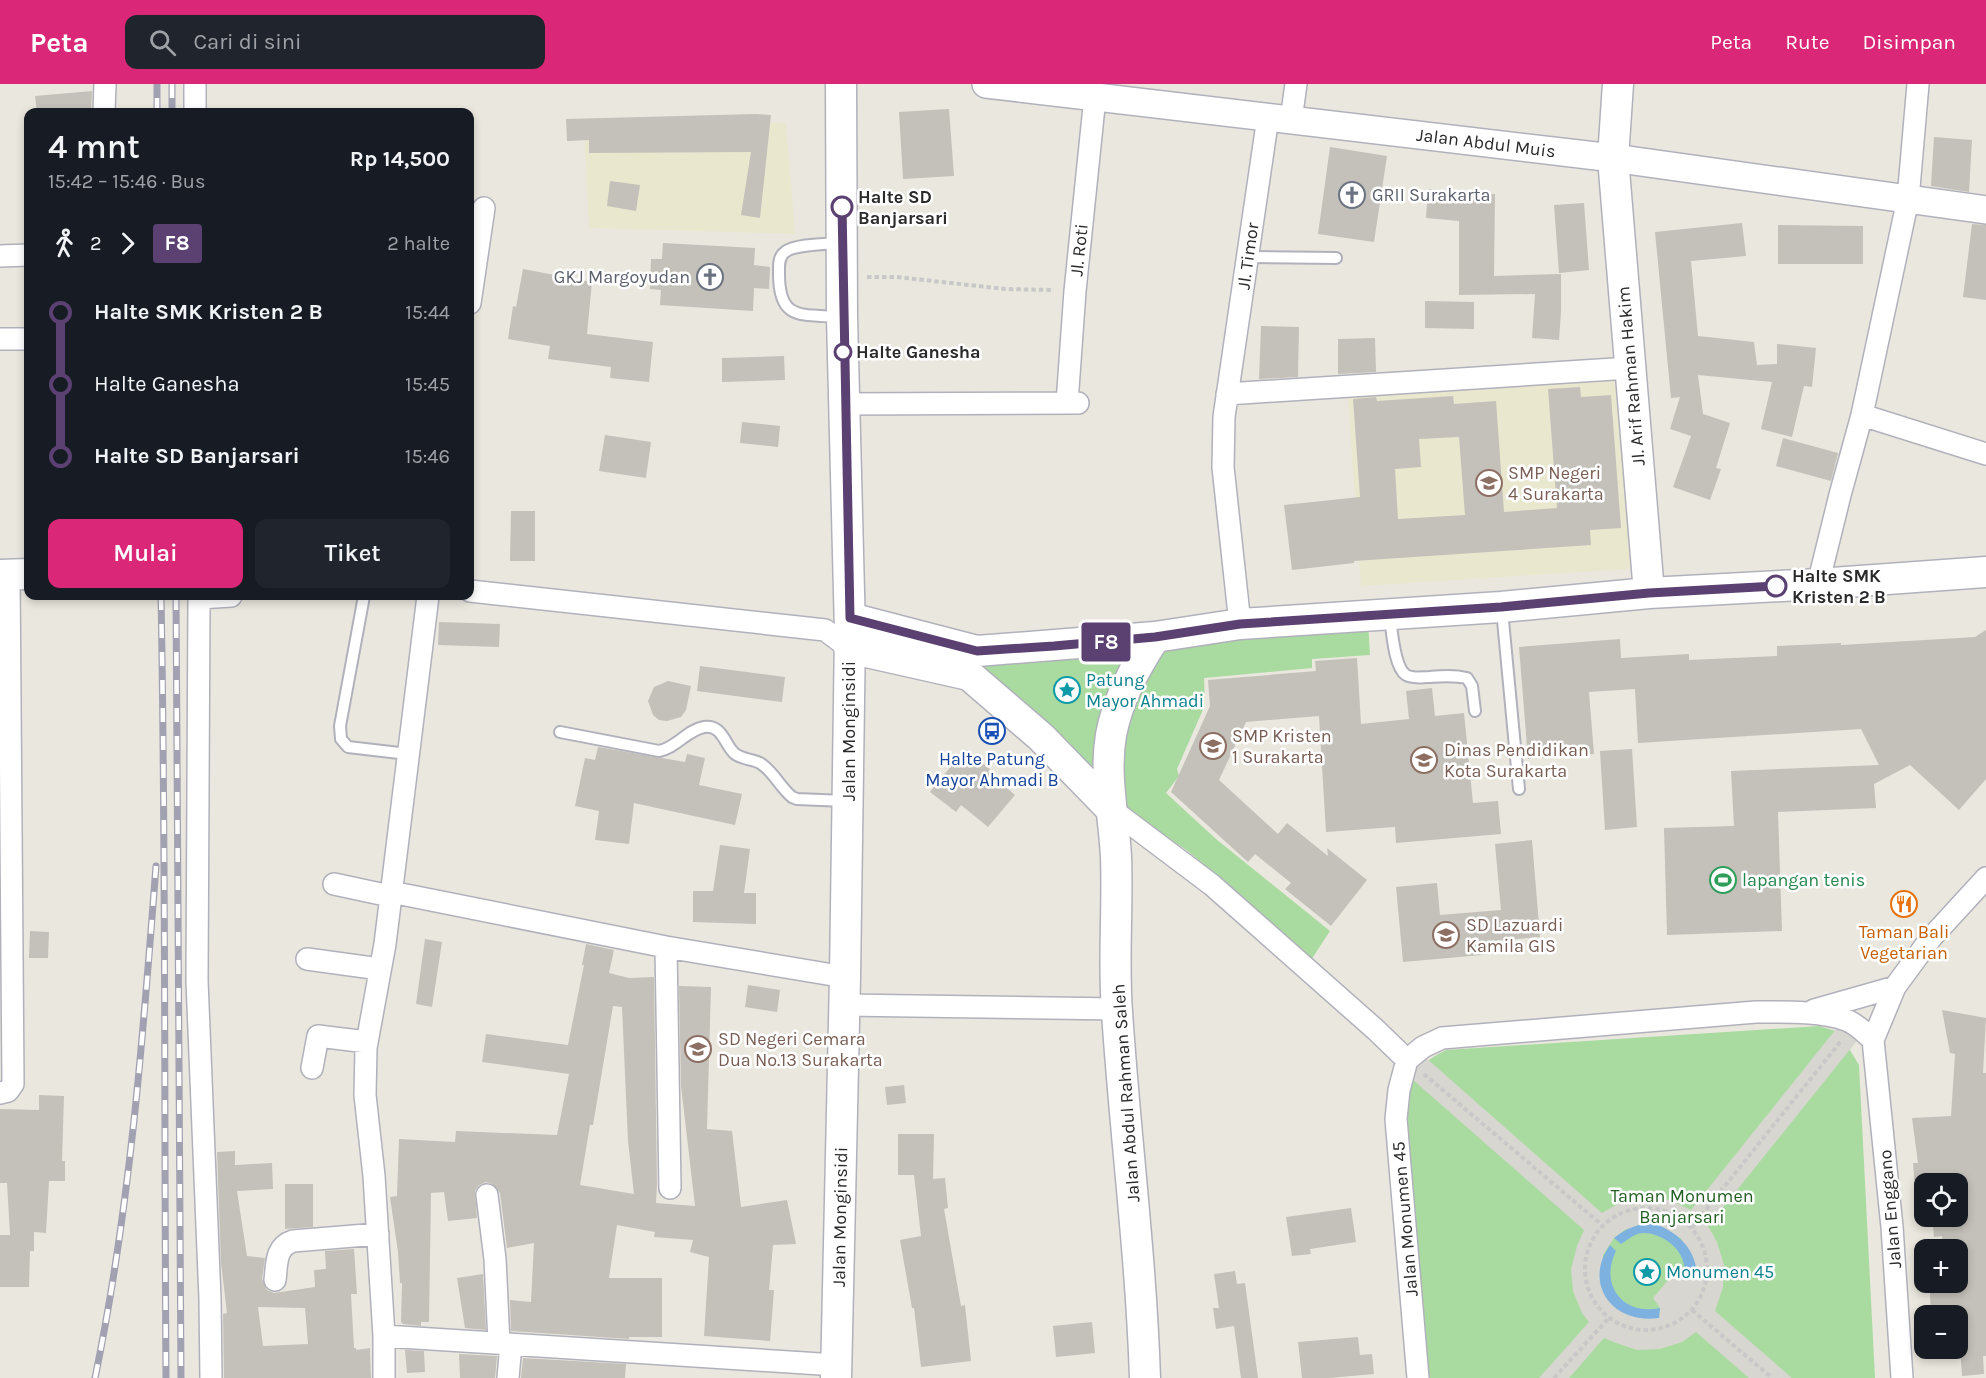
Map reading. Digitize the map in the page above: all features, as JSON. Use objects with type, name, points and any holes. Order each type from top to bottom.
[{"type":"main road","name":"Jalan Monginsidi","points":[[836,1372],[845,991],[849,648],[838,624],[844,404],[841,84]]},
{"type":"main road","name":"Jl. Arif Rahman Hakim","points":[[1618,84],[1613,158],[1649,593]]},
{"type":"main road","points":[[849,648],[973,663],[1054,646],[1155,637],[1240,624],[1501,607],[1649,593],[1986,572]]},
{"type":"main road","points":[[838,624],[973,663],[1111,809]]},
{"type":"main road","name":"Jalan Abdul Rahman Saleh","points":[[1145,1378],[1134,1195],[1117,1009],[1116,856],[1108,772],[1113,727],[1120,700],[1136,667],[1155,637]]},
{"type":"street","points":[[104,108],[105,84]]},
{"type":"street","points":[[195,84],[195,108]]},
{"type":"street","name":"Jalan Abdul Muis","points":[[986,84],[1613,158],[1986,210]]},
{"type":"street","name":"Jl. Timor","points":[[1240,624],[1223,467],[1224,417],[1249,257],[1280,119],[1296,84]]},
{"type":"street","points":[[1818,584],[1862,415],[1908,199],[1918,84]]},
{"type":"street","name":"Jl. Roti","points":[[844,404],[1072,403],[1075,291],[1095,97]]},
{"type":"street","points":[[474,253],[484,208]]},
{"type":"street","points":[[0,256],[24,255]]},
{"type":"street","points":[[0,339],[24,339]]},
{"type":"street","points":[[1227,394],[1630,368]]},
{"type":"street","points":[[1862,415],[1986,454]]},
{"type":"street","points":[[0,1093],[8,1091],[13,1084],[13,575]]},
{"type":"street","points":[[474,591],[838,624]]},
{"type":"street","points":[[199,600],[197,981],[210,1299],[210,1378]]},
{"type":"street","points":[[384,1378],[378,1234],[365,1095],[367,1042],[391,894],[427,600]]},
{"type":"street","points":[[1111,809],[1212,885],[1407,1060],[1423,1047],[1442,1038],[1756,1012],[1805,1012],[1844,1019],[1874,1040],[1895,987],[1931,939],[1986,878]]},
{"type":"street","points":[[334,884],[666,946],[845,991],[1117,1009]]},
{"type":"street","points":[[666,946],[670,1188]]},
{"type":"street","points":[[307,959],[380,969]]},
{"type":"street","points":[[1805,1012],[1895,987]]},
{"type":"street","points":[[312,1068],[318,1036],[367,1042]]},
{"type":"street","name":"Jalan Enggano","points":[[1874,1040],[1892,1227],[1902,1378]]},
{"type":"street","name":"Jalan Monumen 45","points":[[1407,1060],[1399,1090],[1396,1119],[1418,1378]]},
{"type":"street","points":[[487,1195],[508,1378]]},
{"type":"street","points":[[275,1280],[278,1253],[284,1244],[293,1241],[378,1234]]},
{"type":"street","points":[[384,1336],[836,1372]]},
{"type":"lane","points":[[842,243],[796,248],[784,253],[780,260],[779,291],[784,305],[795,313],[842,317]]},
{"type":"lane","points":[[1249,257],[1336,258]]},
{"type":"lane","points":[[363,600],[340,726],[341,739],[348,747],[408,754]]},
{"type":"lane","points":[[1501,607],[1519,789]]},
{"type":"lane","points":[[1389,614],[1395,653],[1402,671],[1414,678],[1456,676],[1467,678],[1472,686],[1475,711]]},
{"type":"lane","points":[[560,732],[659,751],[669,749],[701,728],[708,727],[724,736],[735,755],[760,763],[792,797],[804,800],[848,801]]},
{"type":"path","points":[[842,277],[897,277],[1005,289],[1075,291]]},
{"type":"path","points":[[1692,1228],[1854,1024]]},
{"type":"path","points":[[1407,1060],[1602,1225]]},
{"type":"path","points":[[1638,1208],[1658,1208],[1676,1215],[1692,1228],[1702,1243],[1707,1260],[1707,1278],[1702,1296],[1692,1310],[1678,1322],[1661,1329],[1643,1331],[1625,1327],[1609,1318],[1594,1303],[1586,1284],[1584,1262],[1590,1242],[1602,1225],[1618,1213],[1638,1208]]},
{"type":"path","points":[[1692,1310],[1772,1378]]},
{"type":"path","points":[[1554,1378],[1609,1318]]},
{"type":"shaded area","points":[[786,123],[795,234],[589,228],[584,124]]},
{"type":"shaded area","name":"SMP Negeri 4 Surakarta","points":[[1617,379],[1630,569],[1361,586],[1348,397]]},
{"type":"shaded area","points":[[1844,1019],[1864,1032],[1708,1226],[1717,1242],[1724,1265],[1723,1287],[1715,1311],[1792,1378],[1749,1378],[1696,1332],[1682,1342],[1660,1349],[1637,1350],[1604,1338],[1569,1378],[1539,1378],[1589,1322],[1582,1313],[1573,1291],[1571,1269],[1584,1230],[1404,1072],[1418,1051],[1602,1213],[1625,1200],[1648,1197],[1670,1200],[1691,1210]],"holes":[[[1626,1229],[1681,1238],[1696,1274],[1685,1279],[1675,1272],[1653,1298],[1660,1308],[1659,1318],[1605,1296],[1603,1255],[1614,1238]]]},
{"type":"green space","points":[[1368,621],[1370,655],[1312,659],[1312,668],[1204,678],[1205,705],[1177,769],[1179,776],[1166,793],[1216,839],[1330,931],[1309,963],[1234,889],[1185,849],[1118,806],[1117,793],[1129,706],[1162,642]]},
{"type":"green space","points":[[1146,642],[1107,801],[969,657]]},
{"type":"green space","name":"Taman Monumen Banjarsari","points":[[1819,1026],[1839,1032],[1859,1065],[1875,1378],[1428,1378],[1406,1104],[1415,1077],[1423,1065],[1446,1050]]},
{"type":"water","points":[[1653,1223],[1670,1231],[1689,1248],[1696,1264],[1697,1274],[1684,1279],[1684,1265],[1678,1251],[1656,1235],[1637,1234],[1621,1244],[1614,1238],[1632,1227]]},
{"type":"water","points":[[1610,1245],[1616,1251],[1610,1275],[1618,1295],[1635,1307],[1660,1308],[1659,1318],[1643,1319],[1628,1315],[1616,1309],[1607,1299],[1601,1288],[1600,1274],[1602,1260]]},
{"type":"building","points":[[92,91],[91,108],[36,108],[35,96]]},
{"type":"building","points":[[949,109],[954,176],[903,179],[899,112]]},
{"type":"building","points":[[771,115],[760,218],[741,215],[751,152],[589,153],[589,140],[567,141],[566,119]]},
{"type":"building","points":[[1934,137],[1972,140],[1969,192],[1931,186]]},
{"type":"building","name":"GRII Surakarta","points":[[1330,147],[1387,156],[1374,242],[1318,234]]},
{"type":"building","points":[[610,181],[640,185],[636,211],[607,206]]},
{"type":"building","points":[[1428,189],[1453,191],[1453,194],[1495,194],[1494,276],[1561,274],[1559,340],[1532,338],[1535,294],[1459,295],[1459,221],[1426,218]]},
{"type":"building","points":[[1584,203],[1589,270],[1559,273],[1554,205]]},
{"type":"building","points":[[1742,223],[1746,256],[1691,261],[1698,336],[1754,342],[1757,365],[1777,364],[1777,344],[1816,348],[1812,387],[1804,386],[1792,437],[1761,429],[1772,382],[1698,375],[1703,414],[1730,423],[1716,468],[1721,469],[1710,500],[1673,487],[1691,436],[1670,429],[1680,397],[1671,398],[1655,232]]},
{"type":"building","points":[[1972,224],[1986,225],[1986,300],[1963,297]]},
{"type":"building","points":[[1778,225],[1863,226],[1863,264],[1778,264]]},
{"type":"building","name":"GKJ Margoyudan","points":[[663,243],[755,248],[754,265],[770,267],[769,289],[754,288],[753,311],[660,305],[661,290],[650,289],[651,259],[662,259]]},
{"type":"building","points":[[523,269],[592,282],[587,334],[653,342],[649,382],[610,378],[611,367],[548,359],[550,346],[508,339],[513,306],[516,307]]},
{"type":"building","points":[[1425,301],[1474,302],[1474,329],[1425,328]]},
{"type":"building","points":[[1261,326],[1299,327],[1298,377],[1259,379]]},
{"type":"building","points":[[1375,338],[1376,372],[1338,374],[1338,339]]},
{"type":"building","points":[[784,356],[785,380],[722,382],[722,358]]},
{"type":"building","points":[[1580,387],[1581,397],[1611,395],[1621,528],[1590,530],[1591,545],[1354,561],[1354,563],[1292,570],[1284,505],[1360,497],[1353,399],[1376,397],[1377,401],[1453,396],[1454,404],[1496,401],[1504,512],[1557,508],[1548,389]],"holes":[[[1459,437],[1465,515],[1398,519],[1395,469],[1421,467],[1419,439]]]},
{"type":"building","points":[[742,422],[780,426],[778,447],[740,443]]},
{"type":"building","points":[[605,435],[651,442],[646,478],[599,471]]},
{"type":"building","points":[[1783,438],[1838,453],[1831,481],[1776,466]]},
{"type":"building","points":[[511,511],[535,511],[535,561],[510,561]]},
{"type":"building","points":[[439,622],[500,624],[499,647],[438,645]]},
{"type":"building","points":[[1986,630],[1986,779],[1959,810],[1910,765],[1874,784],[1876,808],[1778,812],[1782,931],[1667,935],[1664,828],[1734,826],[1731,771],[1879,765],[1861,729],[1638,743],[1635,689],[1589,692],[1594,754],[1528,759],[1519,647],[1620,639],[1621,658],[1689,654],[1689,660],[1777,656],[1777,646],[1841,643],[1841,645],[1975,637]]},
{"type":"building","points":[[1357,658],[1361,724],[1409,719],[1406,691],[1432,688],[1435,716],[1464,713],[1473,803],[1498,801],[1501,834],[1396,843],[1395,827],[1326,832],[1319,716],[1246,722],[1219,780],[1278,834],[1287,823],[1328,856],[1327,848],[1367,880],[1331,926],[1285,889],[1291,883],[1255,854],[1248,862],[1171,792],[1210,706],[1208,680],[1316,671],[1315,661]]},
{"type":"building","points":[[700,666],[785,677],[782,702],[697,691]]},
{"type":"building","points":[[668,681],[691,686],[686,710],[681,717],[667,721],[659,720],[653,715],[648,701],[654,687]]},
{"type":"building","points":[[598,747],[685,762],[687,754],[705,758],[699,785],[742,794],[735,825],[634,803],[629,844],[595,840],[599,811],[575,806],[585,758],[595,760]]},
{"type":"building","points":[[965,749],[990,769],[988,772],[1015,795],[988,827],[961,805],[956,812],[930,792]]},
{"type":"building","points":[[1632,749],[1637,827],[1605,830],[1600,751]]},
{"type":"building","points":[[1532,840],[1540,937],[1492,941],[1493,954],[1403,962],[1396,887],[1437,883],[1440,915],[1501,910],[1495,844]]},
{"type":"building","points":[[720,845],[750,849],[744,893],[756,893],[756,924],[693,922],[693,891],[713,891]]},
{"type":"building","points":[[30,931],[49,932],[48,958],[29,958]]},
{"type":"building","points":[[425,939],[442,942],[432,1007],[416,1004]]},
{"type":"building","points":[[586,944],[614,950],[609,973],[629,978],[654,977],[656,1203],[695,1206],[681,1086],[679,986],[711,987],[707,1129],[732,1131],[741,1207],[787,1200],[796,1244],[773,1245],[769,1290],[774,1290],[770,1341],[704,1336],[709,1257],[690,1252],[693,1240],[654,1237],[655,1232],[617,1225],[609,1278],[662,1278],[662,1337],[629,1337],[629,1339],[511,1331],[510,1300],[531,1302],[534,1243],[507,1248],[500,1193],[492,1184],[486,1182],[479,1185],[475,1191],[477,1218],[448,1221],[444,1192],[431,1193],[429,1322],[421,1322],[421,1326],[401,1322],[402,1283],[400,1283],[390,1197],[397,1196],[399,1139],[455,1142],[456,1131],[557,1135],[569,1074],[482,1062],[486,1034],[568,1045],[584,965],[582,965]],"holes":[[[613,1006],[622,1007],[628,1141],[634,1194],[580,1185],[590,1125],[593,1125]]]},
{"type":"building","points":[[748,985],[780,990],[777,1012],[745,1007]]},
{"type":"building","points":[[1942,1010],[1986,1018],[1983,1073],[1986,1073],[1986,1356],[1983,1356],[1984,1374],[1962,1376],[1961,1359],[1968,1359],[1968,1305],[1931,1305],[1930,1293],[1968,1293],[1968,1239],[1934,1237],[1933,1227],[1968,1227],[1968,1173],[1914,1173],[1914,1176],[1913,1163],[1918,1163],[1912,1118],[1951,1116],[1955,1054],[1950,1053]]},
{"type":"building","points":[[904,1085],[906,1103],[887,1105],[885,1087]]},
{"type":"building","points":[[39,1095],[64,1096],[62,1161],[65,1161],[65,1181],[49,1181],[46,1233],[34,1232],[34,1251],[30,1251],[29,1287],[0,1287],[0,1235],[10,1235],[7,1183],[0,1183],[0,1109],[39,1110]]},
{"type":"building","points":[[898,1134],[934,1134],[933,1179],[945,1178],[948,1208],[944,1209],[961,1306],[965,1305],[971,1361],[921,1367],[914,1308],[912,1308],[900,1240],[921,1236],[914,1175],[898,1175]]},
{"type":"building","points":[[235,1151],[235,1165],[272,1163],[273,1189],[237,1191],[247,1256],[265,1258],[262,1279],[267,1290],[274,1293],[315,1287],[314,1270],[326,1269],[325,1251],[354,1249],[357,1294],[351,1294],[354,1348],[356,1350],[370,1348],[371,1378],[224,1378],[223,1314],[227,1313],[221,1263],[217,1152]],"holes":[[[258,1307],[305,1308],[308,1344],[263,1346]]]},
{"type":"building","points":[[285,1184],[313,1184],[313,1227],[285,1229]]},
{"type":"building","points":[[1351,1208],[1356,1242],[1310,1249],[1311,1254],[1292,1256],[1286,1217]]},
{"type":"building","points":[[1235,1271],[1237,1284],[1245,1283],[1258,1378],[1241,1378],[1234,1326],[1216,1329],[1213,1308],[1219,1308],[1214,1274]]},
{"type":"building","points":[[483,1274],[486,1330],[465,1328],[457,1278]]},
{"type":"building","points":[[1092,1322],[1095,1353],[1056,1357],[1053,1326]]},
{"type":"building","points":[[1358,1337],[1360,1355],[1372,1354],[1374,1374],[1302,1378],[1298,1342]]},
{"type":"building","points":[[405,1350],[424,1351],[425,1372],[407,1373]]},
{"type":"building","points":[[459,1354],[497,1356],[495,1378],[460,1378]]},
{"type":"building","points":[[523,1358],[626,1364],[625,1378],[521,1378]]},
{"type":"railway","points":[[157,84],[157,108]]},
{"type":"railway","points":[[172,84],[172,108]]},
{"type":"railway","points":[[161,600],[166,1378]]},
{"type":"railway","points":[[176,600],[181,1378]]},
{"type":"railway","points":[[95,1378],[117,1251],[134,1123],[156,866]]},
{"type":"bus line","name":"F8","points":[[842,207],[842,317],[850,618],[977,651],[1155,637],[1240,624],[1501,607],[1649,593],[1776,586]]},
{"type":"place","name":"GRII Surakarta","points":[[1352,195]]},
{"type":"place","name":"Halte SD Banjarsari","points":[[842,207]]},
{"type":"place","name":"GKJ Margoyudan","points":[[710,277]]},
{"type":"place","name":"Halte Ganesha","points":[[843,352]]},
{"type":"place","name":"SMP Negeri 4 Surakarta","points":[[1489,483]]},
{"type":"place","name":"Halte SMK Kristen 2 B","points":[[1776,586]]},
{"type":"place","name":"Patung Mayor Ahmadi","points":[[1067,690]]},
{"type":"place","name":"Halte Patung Mayor Ahmadi B","points":[[992,731]]},
{"type":"place","name":"SMP Kristen 1 Surakarta","points":[[1213,746]]},
{"type":"place","name":"Dinas Pendidikan Kota Surakarta","points":[[1424,760]]},
{"type":"place","name":"lapangan tenis","points":[[1723,880]]},
{"type":"place","name":"Taman Bali Vegetarian","points":[[1904,904]]},
{"type":"place","name":"SD Lazuardi Kamila GIS","points":[[1446,935]]},
{"type":"place","name":"SD Negeri Cemara Dua No.13 Surakarta","points":[[698,1049]]},
{"type":"place","name":"Monumen 45","points":[[1647,1272]]}]
